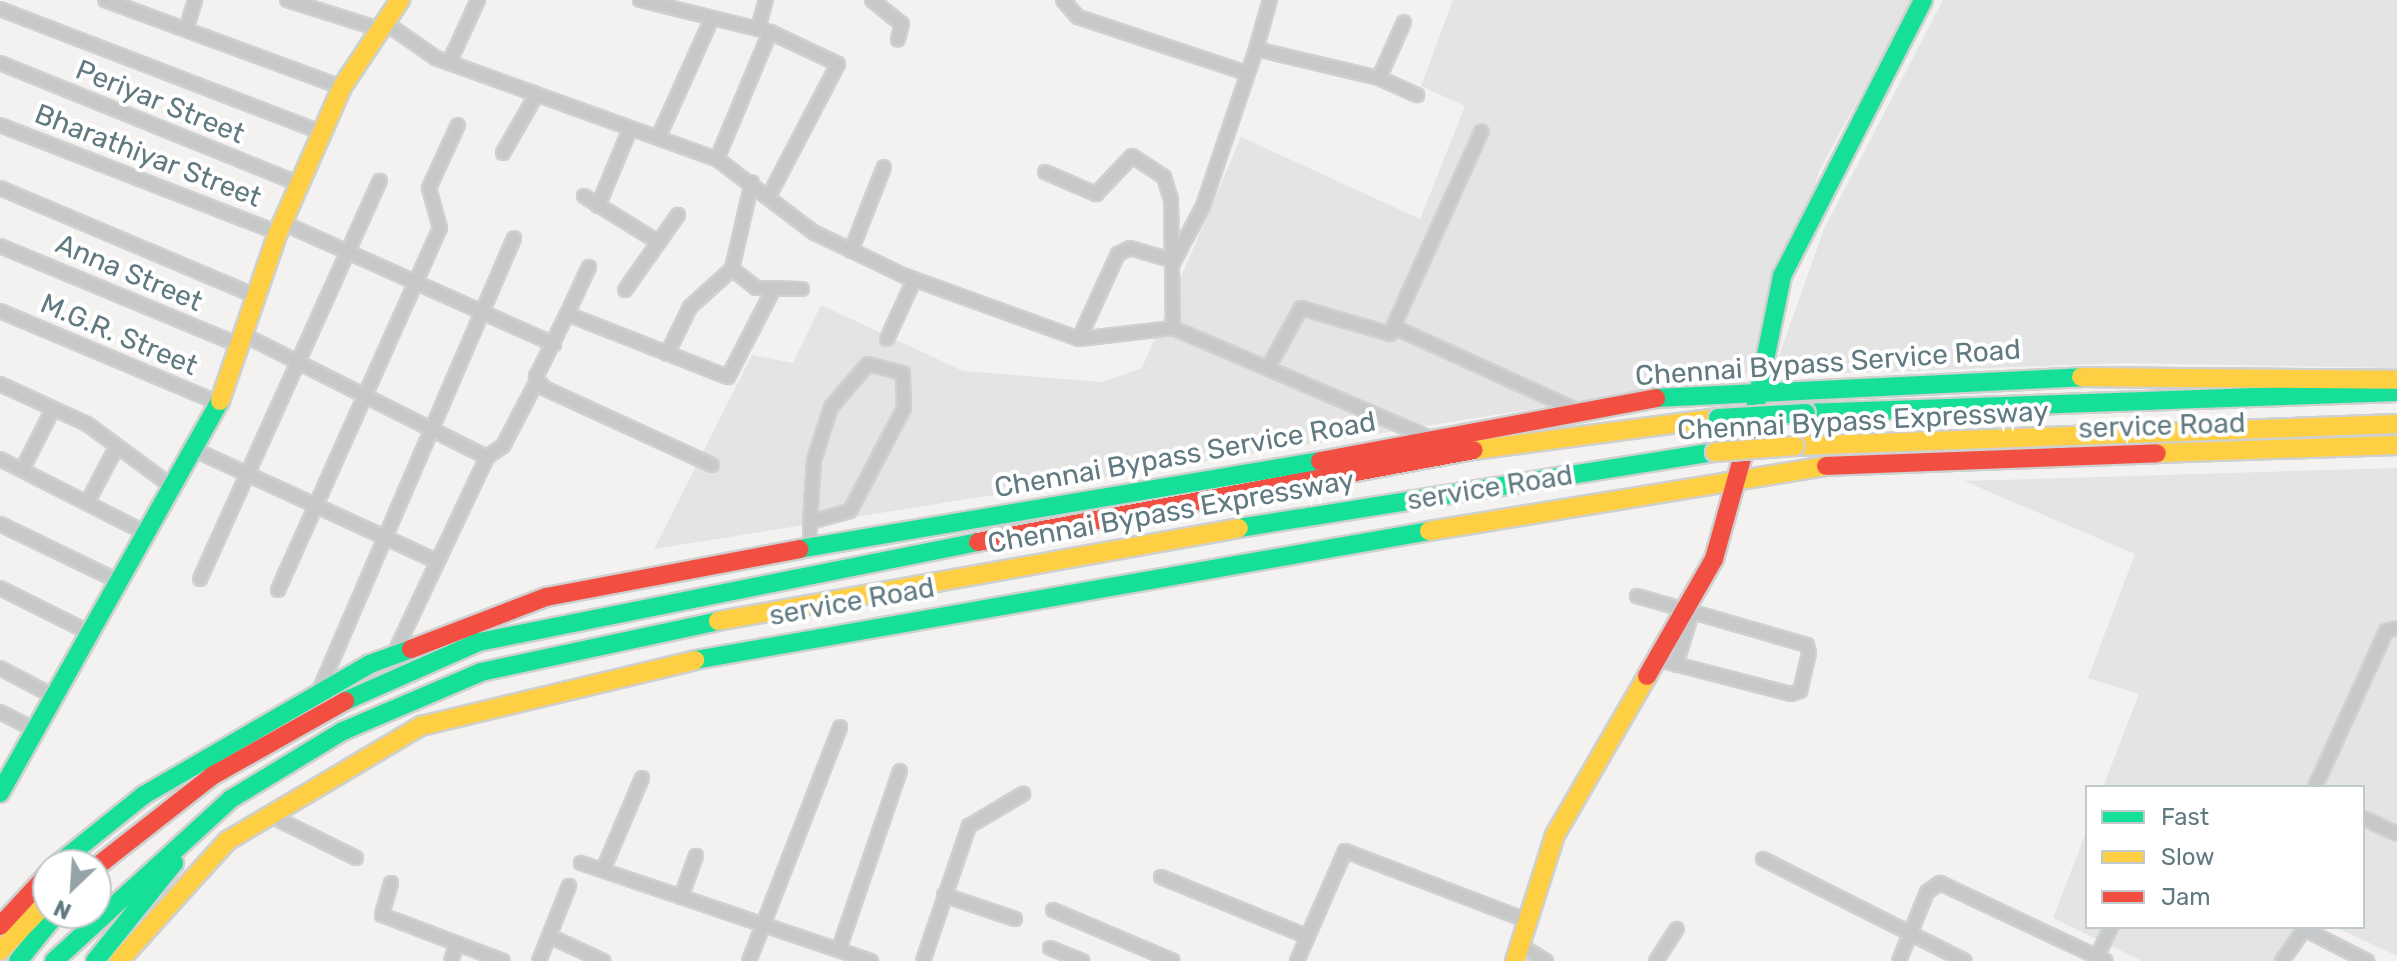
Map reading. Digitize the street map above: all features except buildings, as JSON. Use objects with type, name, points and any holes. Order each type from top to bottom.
[{"type":"main road","points":[[2,786],[148,534],[219,403],[253,295],[342,87],[400,0]]},
{"type":"main road","points":[[1517,953],[1523,919],[1555,835],[1656,659],[1686,614],[1714,559],[1741,476],[1770,309],[1796,241],[1923,0]]},
{"type":"main road","name":"Chennai Bypass Service Road","points":[[77,849],[144,795],[319,691],[394,654],[620,578],[810,548],[1580,412],[1754,392],[2082,377],[2397,380]]},
{"type":"main road","name":"Chennai Bypass Expressway","points":[[112,855],[238,761],[327,709],[479,642],[675,598],[1482,449],[1718,418],[2397,392]]},
{"type":"main road","name":"Chennai Bypass Expressway","points":[[54,961],[231,799],[343,731],[481,672],[678,628],[1479,486],[1715,452],[1795,446],[2397,424]]},
{"type":"main road","name":"service Road","points":[[119,961],[184,882],[269,815],[421,726],[622,673],[1741,476],[1850,463],[2397,445]]},
{"type":"main road","points":[[95,961],[231,799]]},
{"type":"main road","points":[[0,926],[32,891]]},
{"type":"main road","points":[[0,951],[32,918]]},
{"type":"main road","points":[[18,961],[44,929]]},
{"type":"street","points":[[105,0],[134,5],[186,30],[342,87]]},
{"type":"street","points":[[186,30],[195,0]]},
{"type":"street","points":[[287,0],[384,27],[449,63],[535,97],[659,136],[717,159],[770,194],[813,232],[914,280],[1079,339],[1173,328],[1269,366],[1434,440]]},
{"type":"street","points":[[449,63],[478,0]]},
{"type":"street","points":[[640,0],[682,14],[764,30],[838,64],[770,194]]},
{"type":"street","points":[[682,14],[688,0]]},
{"type":"street","points":[[717,159],[764,30],[766,0]]},
{"type":"street","points":[[872,0],[902,24],[898,39]]},
{"type":"street","points":[[1063,0],[1078,17],[1246,73]]},
{"type":"street","points":[[1174,261],[1203,206],[1270,0]]},
{"type":"street","points":[[0,9],[323,133]]},
{"type":"street","points":[[659,136],[712,18]]},
{"type":"street","points":[[1379,78],[1404,22]]},
{"type":"street","points":[[1256,49],[1379,78],[1417,95]]},
{"type":"street","name":"Periyar Street","points":[[0,63],[302,185]]},
{"type":"street","points":[[503,153],[535,97]]},
{"type":"street","name":"Bharathiyar Street","points":[[0,125],[280,228],[554,344]]},
{"type":"street","points":[[278,590],[312,504],[440,228],[429,188],[458,125]]},
{"type":"street","points":[[598,206],[630,129]]},
{"type":"street","points":[[1269,366],[1301,308],[1378,335],[1396,328],[1481,132]]},
{"type":"street","points":[[1045,172],[1103,193],[1128,157],[1137,157],[1169,185],[1174,261],[1173,328]]},
{"type":"street","points":[[851,251],[884,167]]},
{"type":"street","points":[[200,579],[380,181]]},
{"type":"street","points":[[667,354],[690,307],[732,269],[752,182]]},
{"type":"street","points":[[0,188],[253,295]]},
{"type":"street","points":[[584,196],[658,242]]},
{"type":"street","points":[[625,290],[678,215]]},
{"type":"street","points":[[319,691],[382,537],[514,238]]},
{"type":"street","name":"Anna Street","points":[[0,246],[298,360],[487,457]]},
{"type":"street","points":[[1079,339],[1118,254],[1130,248],[1174,261]]},
{"type":"street","points":[[394,654],[487,457],[509,437],[589,267]]},
{"type":"street","points":[[732,269],[772,292],[802,289]]},
{"type":"street","points":[[887,339],[914,280]]},
{"type":"street","points":[[567,314],[728,377],[772,292]]},
{"type":"street","name":"M.G.R. Street","points":[[0,311],[219,403]]},
{"type":"street","points":[[1396,328],[1580,412]]},
{"type":"street","points":[[810,522],[850,511],[904,408],[903,373],[868,364],[831,407],[814,460],[810,522],[810,548]]},
{"type":"street","points":[[537,381],[712,465]]},
{"type":"street","points":[[0,384],[53,409],[117,446],[174,488]]},
{"type":"street","points":[[22,470],[53,409]]},
{"type":"street","points":[[87,503],[117,446]]},
{"type":"street","points":[[195,450],[436,561]]},
{"type":"street","points":[[0,459],[148,534]]},
{"type":"street","points":[[0,524],[120,582]]},
{"type":"street","points":[[0,588],[90,633]]},
{"type":"street","points":[[1637,596],[1686,614],[1807,645],[1800,691],[1656,659]]},
{"type":"street","points":[[1676,665],[1686,614]]},
{"type":"street","points":[[2316,785],[2386,631],[2397,628]]},
{"type":"street","points":[[0,668],[53,696]]},
{"type":"street","points":[[0,712],[34,729]]},
{"type":"street","points":[[749,961],[840,727]]},
{"type":"street","points":[[839,949],[900,771]]},
{"type":"street","points":[[603,870],[642,778]]},
{"type":"street","points":[[923,961],[969,826],[1023,794]]},
{"type":"street","points":[[269,815],[356,858]]},
{"type":"street","points":[[2365,819],[2397,834]]},
{"type":"street","points":[[1297,961],[1345,851],[1523,919]]},
{"type":"street","points":[[681,897],[696,856]]},
{"type":"street","points":[[1763,859],[1910,937],[1965,961]]},
{"type":"street","points":[[581,863],[871,961]]},
{"type":"street","points":[[1161,877],[1306,936]]},
{"type":"street","points":[[391,883],[381,913],[503,961]]},
{"type":"street","points":[[1899,961],[1927,892],[1940,883],[2101,959],[2110,929]]},
{"type":"street","points":[[539,961],[569,886]]},
{"type":"street","points":[[944,895],[1015,919]]},
{"type":"street","points":[[1053,910],[1173,961]]},
{"type":"street","points":[[1656,961],[1677,929]]},
{"type":"street","points":[[2282,961],[2304,929],[2367,961]]},
{"type":"street","points":[[549,936],[603,961]]},
{"type":"street","points":[[451,961],[457,944]]},
{"type":"street","points":[[1050,948],[1082,961]]},
{"type":"street","points":[[1517,953],[1546,961]]},
{"type":"shaded area","points":[[1453,0],[1913,0],[1821,167],[1746,375],[654,549],[752,355],[793,363],[821,305],[963,371],[1102,382],[1142,368],[1241,137],[1420,219],[1465,106],[1421,86]]},
{"type":"shaded area","points":[[1943,0],[2397,0],[2397,368],[2124,363],[1772,376],[1824,229]]},
{"type":"shaded area","points":[[2397,468],[2397,956],[2339,929],[2365,929],[2365,785],[2104,785],[2139,694],[2088,678],[2135,554],[1964,481]]},
{"type":"shaded area","points":[[2085,835],[2085,929],[2293,929],[2278,961],[2142,961],[2053,918]]},
{"type":"traffic: fast","points":[[1753,419],[1782,276],[1923,0]]},
{"type":"traffic: fast","points":[[1656,398],[2081,377]]},
{"type":"traffic: fast","points":[[1806,413],[2397,392]]},
{"type":"traffic: fast","points":[[0,793],[220,401]]},
{"type":"traffic: fast","points":[[1718,418],[1806,413]]},
{"type":"traffic: fast","points":[[1239,528],[1715,452]]},
{"type":"traffic: fast","points":[[799,549],[1320,461]]},
{"type":"traffic: fast","points":[[695,660],[1429,531]]},
{"type":"traffic: fast","points":[[345,701],[479,642],[978,542]]},
{"type":"traffic: fast","points":[[54,961],[231,799],[343,731],[481,672],[718,621]]},
{"type":"traffic: fast","points":[[77,849],[144,795],[370,664],[411,649]]},
{"type":"traffic: fast","points":[[95,961],[174,863]]},
{"type":"traffic: fast","points":[[18,961],[44,929]]},
{"type":"traffic: slow","points":[[220,401],[278,233],[342,87],[400,0]]},
{"type":"traffic: slow","points":[[2081,377],[2397,380]]},
{"type":"traffic: slow","points":[[1474,450],[1718,418]]},
{"type":"traffic: slow","points":[[1795,446],[2397,424]]},
{"type":"traffic: slow","points":[[2157,453],[2397,445]]},
{"type":"traffic: slow","points":[[1715,452],[1795,446]]},
{"type":"traffic: slow","points":[[1429,531],[1826,466]]},
{"type":"traffic: slow","points":[[718,621],[1239,528]]},
{"type":"traffic: slow","points":[[119,961],[227,841],[421,726],[695,660]]},
{"type":"traffic: slow","points":[[1515,961],[1555,835],[1647,676]]},
{"type":"traffic: slow","points":[[0,951],[32,918]]},
{"type":"traffic: jam","points":[[1320,461],[1656,398]]},
{"type":"traffic: jam","points":[[1647,676],[1714,559],[1753,419]]},
{"type":"traffic: jam","points":[[978,542],[1474,450]]},
{"type":"traffic: jam","points":[[1826,466],[2157,453]]},
{"type":"traffic: jam","points":[[411,649],[546,597],[799,549]]},
{"type":"traffic: jam","points":[[112,854],[212,776],[345,701]]},
{"type":"traffic: jam","points":[[0,926],[32,891]]}]
